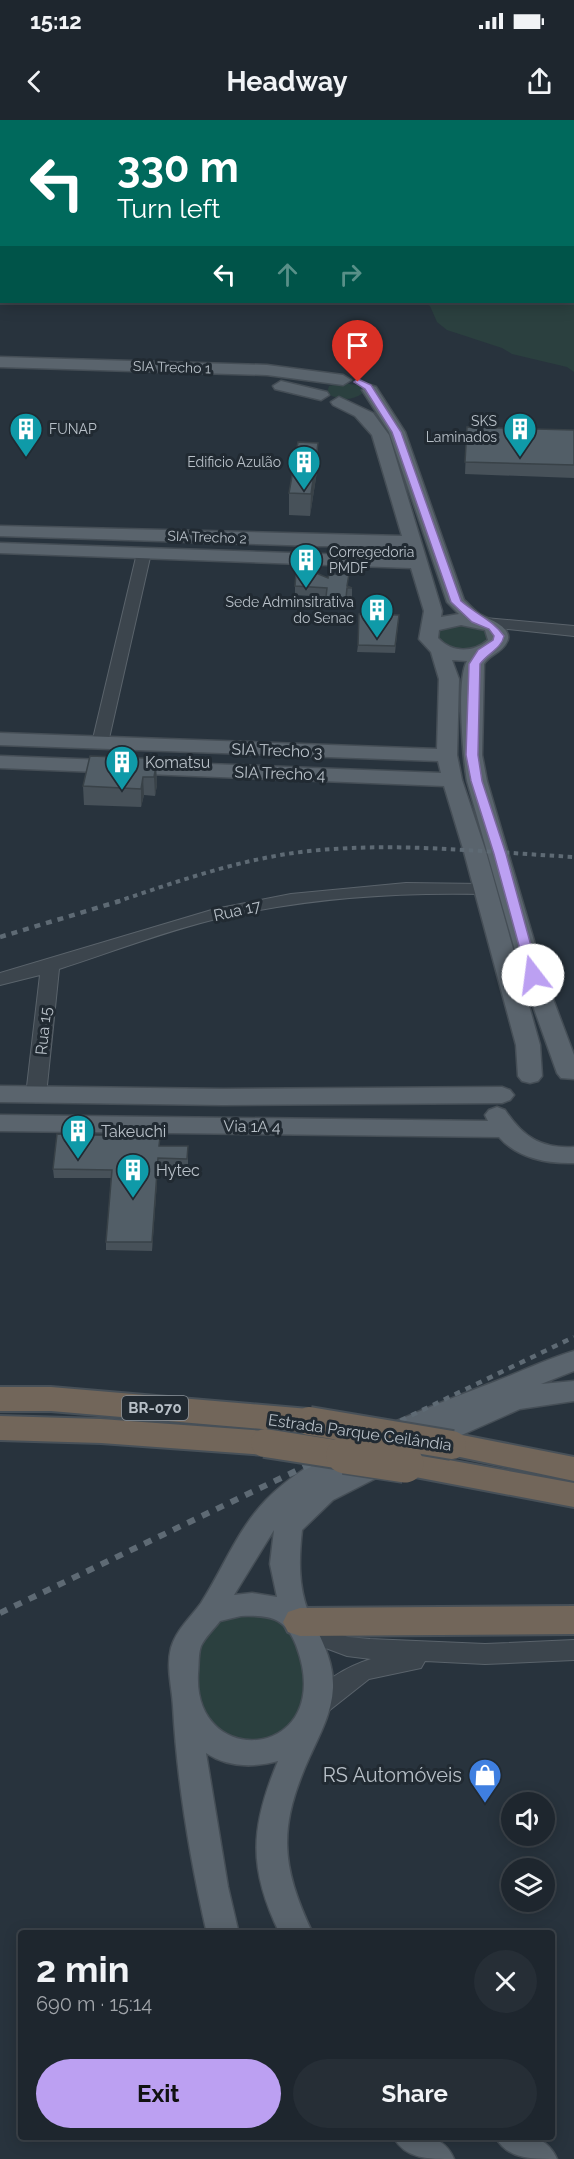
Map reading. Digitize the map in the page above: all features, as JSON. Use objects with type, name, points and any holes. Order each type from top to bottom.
[{"type":"highway","points":[[0,1390],[51,1399]]},
{"type":"highway","name":"Estrada Parque Ceilândia","points":[[0,1399],[51,1399],[309,1421],[452,1445],[574,1469]]},
{"type":"highway","name":"Estrada Parque Ceilândia","points":[[0,1428],[101,1431],[265,1443],[405,1464],[574,1495]]},
{"type":"highway","points":[[300,1623],[574,1620]]},
{"type":"main road","name":"SIA Trecho 1","points":[[0,362],[256,370],[358,382],[370,390]]},
{"type":"main road","points":[[0,376],[259,384],[296,388],[357,409],[374,422],[384,443],[433,611],[428,639],[440,650],[461,655],[490,647]]},
{"type":"main road","points":[[321,395],[319,392],[323,385],[343,380]]},
{"type":"main road","points":[[339,402],[362,400],[370,390],[397,432],[456,602],[497,631],[490,647],[474,664],[472,755],[477,781],[500,854],[533,975],[572,1074],[530,1076],[513,1084],[502,1095],[497,1115],[503,1129],[514,1140],[530,1149],[572,1157]]},
{"type":"main road","name":"SIA Trecho 2","points":[[0,531],[413,541]]},
{"type":"main road","points":[[384,561],[394,557],[397,552],[388,542]]},
{"type":"main road","points":[[0,548],[419,562]]},
{"type":"main road","points":[[431,627],[455,618],[481,621]]},
{"type":"main road","points":[[440,650],[449,679],[447,755],[452,780],[475,852],[483,890],[528,1045],[530,1076]]},
{"type":"main road","name":"SIA Trecho 3","points":[[0,740],[447,755]]},
{"type":"main road","points":[[301,774],[317,763],[306,751]]},
{"type":"main road","name":"SIA Trecho 4","points":[[0,762],[452,780]]},
{"type":"main road","name":"Via 1A 4","points":[[0,1094],[502,1095]]},
{"type":"main road","name":"Via 1A 4","points":[[0,1123],[503,1129]]},
{"type":"main road","points":[[222,1930],[208,1864],[190,1749],[187,1707],[182,1687],[186,1646],[209,1613],[230,1572],[256,1532],[276,1507],[306,1483],[374,1443],[497,1389],[574,1360]]},
{"type":"main road","points":[[295,1930],[280,1899],[272,1872],[272,1819],[280,1787],[315,1713],[319,1689],[314,1652],[300,1623],[284,1564],[288,1526],[324,1493],[471,1417],[527,1397],[574,1391]]},
{"type":"main road","points":[[209,1613],[246,1604],[268,1605],[300,1623]]},
{"type":"main road","points":[[187,1707],[210,1739],[224,1749],[244,1754],[262,1753],[280,1748],[297,1738],[315,1713]]},
{"type":"main road","points":[[413,2140],[437,2159]]},
{"type":"main road","points":[[516,2140],[540,2159]]},
{"type":"street","points":[[100,743],[144,553]]},
{"type":"street","points":[[481,621],[574,631]]},
{"type":"street","points":[[490,647],[516,634],[551,630]]},
{"type":"street","name":"Rua 17","points":[[0,979],[50,966],[179,924],[286,899],[382,888],[483,890]]},
{"type":"street","name":"Rua 15","points":[[36,1095],[50,966]]},
{"type":"street","points":[[300,1623],[347,1646],[370,1650],[484,1654]]},
{"type":"street","points":[[315,1713],[355,1672],[377,1666],[484,1654],[574,1650]]},
{"type":"green space","points":[[425,303],[574,303],[574,372],[567,367],[512,354],[502,348],[447,330],[437,322],[430,306]]},
{"type":"green space","points":[[342,383],[357,385],[363,389],[363,393],[354,398],[345,399],[336,398],[327,393],[329,386]]},
{"type":"green space","points":[[455,623],[485,629],[490,638],[477,647],[465,650],[438,642],[437,632]]},
{"type":"green space","points":[[254,1611],[290,1623],[310,1684],[294,1725],[256,1746],[218,1732],[193,1691],[194,1654],[205,1634],[222,1619]]},
{"type":"building","name":"SKS Laminados","points":[[467,427],[574,430],[574,465],[465,462]]},
{"type":"building","points":[[298,442],[318,443],[311,494],[289,493]]},
{"type":"building","points":[[296,573],[316,573],[328,578],[329,574],[349,574],[347,586],[352,588],[347,588],[346,598],[326,597],[327,588],[295,586]]},
{"type":"building","name":"Sede Adminsitrativa do Senac","points":[[359,614],[399,615],[395,646],[358,645]]},
{"type":"building","points":[[90,756],[147,758],[145,766],[156,766],[154,777],[143,777],[141,789],[83,786]]},
{"type":"building","name":"Hytec","points":[[57,1134],[160,1137],[159,1146],[188,1146],[187,1159],[158,1158],[152,1242],[106,1242],[112,1170],[53,1169]]},
{"type":"railway","points":[[116,902],[230,866],[301,852],[403,847],[574,857]]},
{"type":"railway","points":[[0,937],[120,901]]},
{"type":"railway","points":[[325,1457],[574,1337]]},
{"type":"railway","points":[[0,1613],[329,1455]]},
{"type":"place","name":"FUNAP","points":[[26,458]]},
{"type":"place","name":"SKS Laminados","points":[[520,458]]},
{"type":"place","name":"Edificio Azulão","points":[[304,491]]},
{"type":"place","name":"Corregedoria PMDF","points":[[306,589]]},
{"type":"place","name":"Sede Adminsitrativa do Senac","points":[[377,639]]},
{"type":"place","name":"Komatsu","points":[[122,791]]},
{"type":"place","name":"Takeuchi","points":[[78,1160]]},
{"type":"place","name":"Hytec","points":[[133,1199]]},
{"type":"place","name":"RS Automóveis","points":[[485,1804]]},
{"type":"route","points":[[358,382],[368,387],[397,432],[456,602],[476,620],[493,627],[499,636],[498,642],[492,648],[482,652],[474,664],[472,755],[477,781],[500,854],[533,975]]}]
